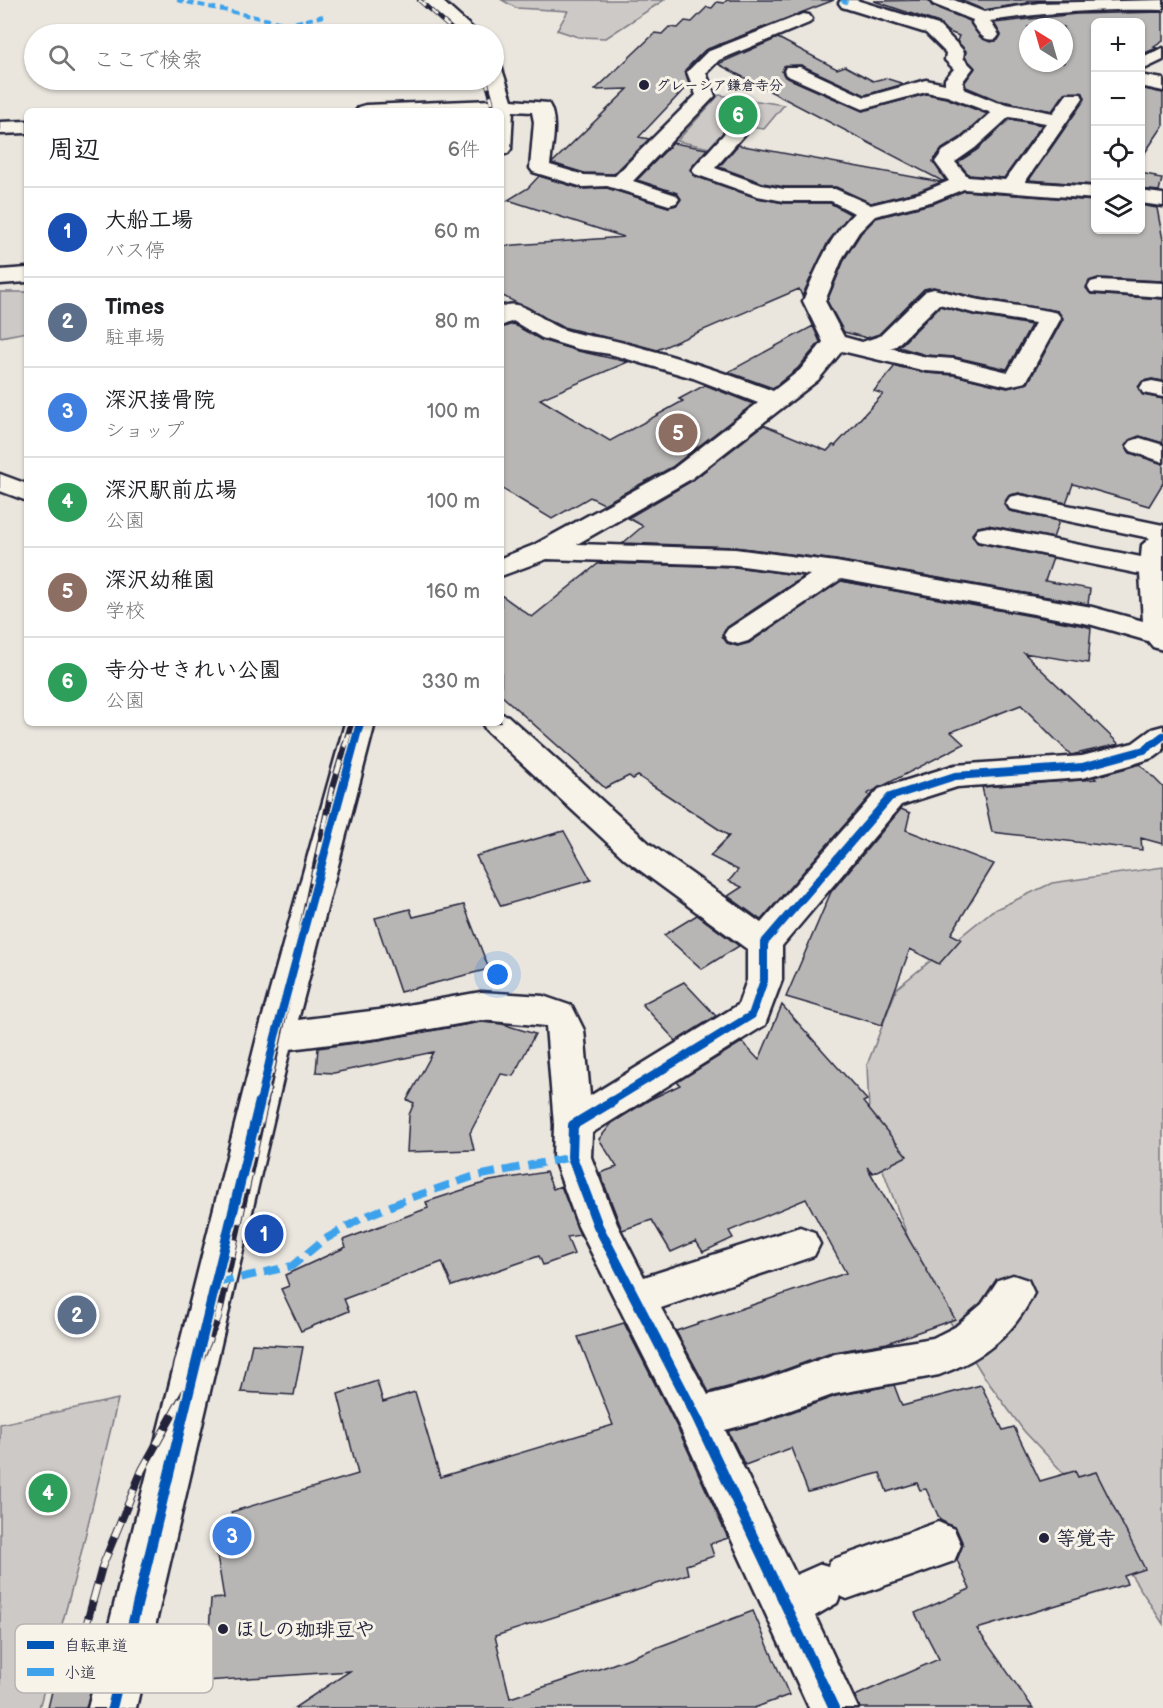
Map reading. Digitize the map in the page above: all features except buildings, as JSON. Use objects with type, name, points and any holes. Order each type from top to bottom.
[{"type":"street","points":[[431,0],[459,24]]},
{"type":"street","points":[[939,0],[982,17],[1039,8],[1060,9],[1114,4],[1163,5]]},
{"type":"street","points":[[1023,0],[1039,8]]},
{"type":"street","points":[[848,3],[932,29],[943,38],[955,52],[954,60],[964,68],[962,73],[954,79],[953,91]]},
{"type":"street","points":[[943,38],[990,35],[981,22],[982,17]]},
{"type":"street","points":[[619,183],[706,96],[696,72],[713,56],[803,19]]},
{"type":"street","points":[[1145,63],[1162,54]]},
{"type":"street","points":[[793,71],[863,103],[926,86],[953,91],[960,96],[997,108],[1059,120]]},
{"type":"street","points":[[1145,81],[1163,85]]},
{"type":"street","points":[[500,90],[504,108]]},
{"type":"street","points":[[1012,185],[1074,98]]},
{"type":"street","points":[[435,108],[504,105],[541,107],[544,122],[540,168],[583,181],[608,180],[669,199]]},
{"type":"street","points":[[962,183],[945,162],[948,157],[970,142],[987,124],[1000,116],[997,108]]},
{"type":"street","points":[[0,128],[24,127]]},
{"type":"street","points":[[740,128],[702,170],[751,194],[835,195],[868,212]]},
{"type":"street","points":[[863,349],[888,341],[934,296],[973,306],[1049,318],[1017,377],[1008,379],[954,366],[926,364],[863,349],[835,342],[814,301],[832,257],[851,228],[868,212],[927,196],[962,183],[1091,193]]},
{"type":"street","points":[[1145,198],[1163,200]]},
{"type":"street","points":[[0,277],[24,275]]},
{"type":"street","points":[[1099,286],[1163,290]]},
{"type":"street","points":[[504,316],[511,310],[550,333],[578,342],[613,347],[702,373],[776,401]]},
{"type":"street","points":[[504,567],[544,551],[682,474],[809,375],[828,354],[835,342]]},
{"type":"street","points":[[0,482],[24,492]]},
{"type":"street","points":[[544,551],[735,557],[836,570],[1092,616],[1160,638],[1153,568],[1160,526],[1019,503]]},
{"type":"street","points":[[988,535],[1153,568]]},
{"type":"street","points":[[738,635],[836,570]]},
{"type":"street","points":[[133,1624],[217,1283],[274,1037],[359,726]]},
{"type":"street","points":[[500,726],[638,852],[764,943],[767,963],[764,988],[752,1015],[573,1125]]},
{"type":"street","points":[[764,943],[890,797],[955,776],[1082,767],[1144,750],[1163,736]]},
{"type":"street","points":[[274,1037],[379,1024],[481,1006],[543,1010],[559,1016],[566,1030],[573,1125],[572,1157],[598,1226],[697,1418],[818,1590],[834,1708]]},
{"type":"street","points":[[634,1299],[800,1244]]},
{"type":"street","points":[[697,1418],[763,1401],[835,1374],[939,1356],[979,1333],[997,1317],[1013,1293]]},
{"type":"street","points":[[818,1590],[938,1545]]},
{"type":"street","points":[[112,1708],[116,1693]]},
{"type":"shaded area","points":[[502,0],[664,0],[606,38],[578,37],[557,30],[568,11],[516,8]]},
{"type":"shaded area","points":[[719,95],[784,105],[764,129],[737,125],[714,149],[677,141]]},
{"type":"shaded area","points":[[0,292],[24,292],[24,333],[0,337]]},
{"type":"shaded area","points":[[1163,867],[1163,1624],[1069,1479],[1024,1431],[983,1375],[923,1278],[870,1135],[867,1065],[897,988],[992,911],[1052,883]]},
{"type":"shaded area","points":[[118,1399],[62,1624],[15,1624],[15,1693],[43,1693],[39,1708],[0,1708],[0,1424]]},
{"type":"railway","points":[[419,0],[446,24]]},
{"type":"railway","points":[[489,90],[492,108]]},
{"type":"railway","points":[[265,1102],[332,789],[351,726]]},
{"type":"railway","points":[[87,1624],[102,1567],[142,1470],[188,1387],[218,1318],[265,1101]]},
{"type":"marked path","points":[[177,0],[288,24],[323,16]]},
{"type":"marked path","points":[[841,0],[848,3]]},
{"type":"marked path","points":[[217,1283],[292,1266],[322,1241],[364,1217],[410,1198],[472,1177],[572,1157]]},
{"type":"cycle path","points":[[133,1624],[275,1037],[359,726]]},
{"type":"cycle path","points":[[834,1708],[697,1418],[598,1226],[572,1157],[573,1125],[752,1015],[764,980],[766,963],[764,943],[890,797],[955,776],[1082,767],[1144,750],[1163,736]]},
{"type":"cycle path","points":[[112,1708],[116,1693]]},
{"type":"place","name":"グレーシア鎌倉寺分","points":[[644,85]]},
{"type":"place","name":"寺分せきれい公園","points":[[738,115]]},
{"type":"place","name":"深沢幼稚園","points":[[678,433]]},
{"type":"place","name":"大船工場","points":[[264,1234]]},
{"type":"place","name":"Times","points":[[77,1315]]},
{"type":"place","name":"深沢駅前広場","points":[[48,1493]]},
{"type":"place","name":"深沢接骨院","points":[[232,1536]]},
{"type":"place","name":"等覚寺","points":[[1044,1538]]},
{"type":"place","name":"ほしの珈琲豆や","points":[[223,1629]]}]
